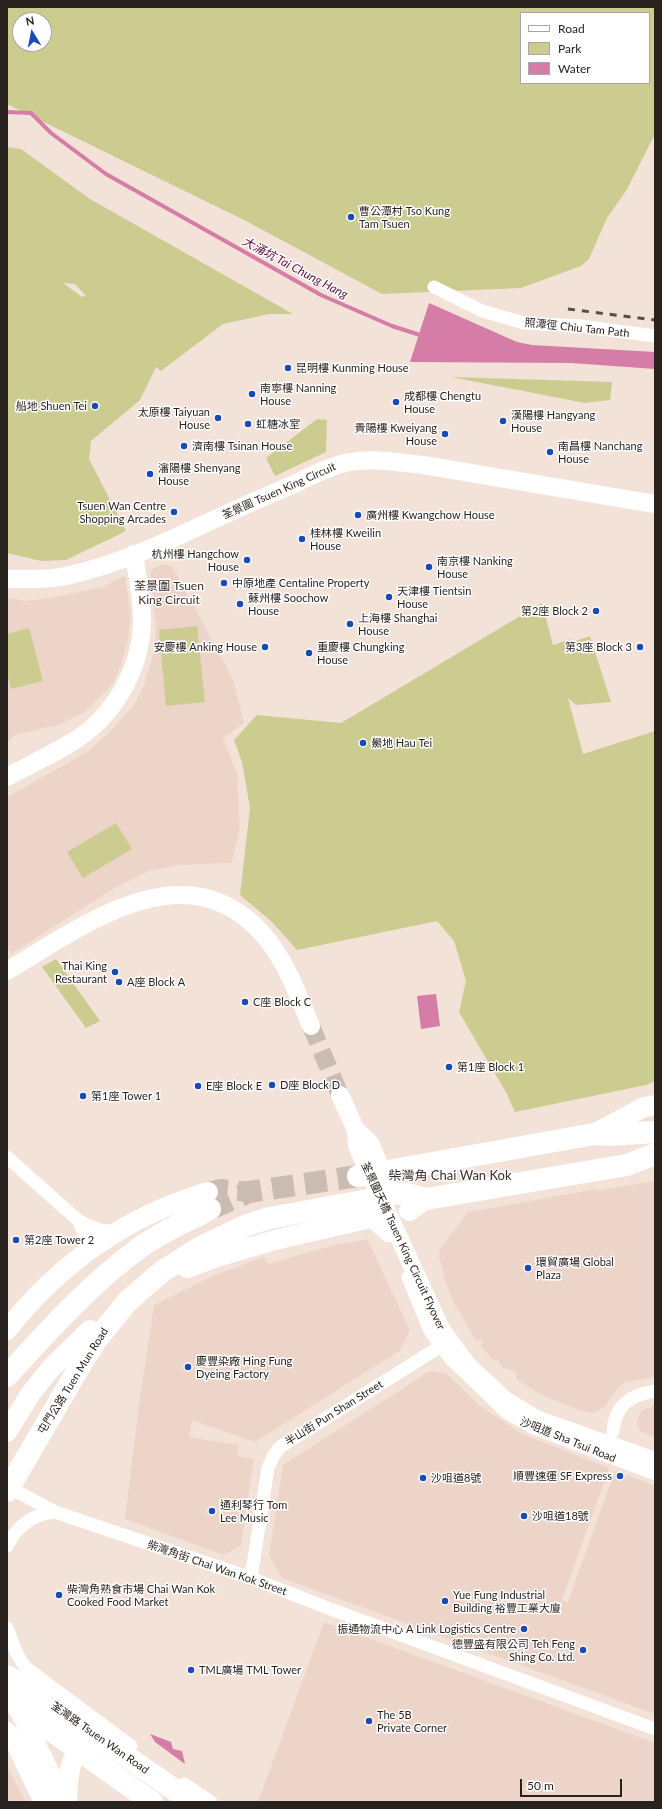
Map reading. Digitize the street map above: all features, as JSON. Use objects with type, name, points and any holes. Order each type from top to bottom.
[{"type":"highway","points":[[388,1171],[594,1134],[610,1135],[655,1132]]},
{"type":"highway","points":[[411,1202],[627,1165],[655,1154]]},
{"type":"highway","points":[[7,1376],[55,1324],[99,1280],[139,1248],[162,1234],[209,1200]]},
{"type":"highway","name":"屯門公路 Tuen Mun Road","points":[[7,1491],[97,1339],[127,1302],[163,1271],[199,1248],[247,1225],[270,1218],[373,1211]]},
{"type":"highway","name":"荃灣路 Tsuen Wan Road","points":[[7,1676],[60,1710],[192,1802]]},
{"type":"highway","name":"荃灣路 Tsuen Wan Road","points":[[7,1700],[152,1802]]},
{"type":"main road","points":[[594,1134],[642,1108],[655,1106]]},
{"type":"main road","points":[[627,1165],[655,1165]]},
{"type":"main road","points":[[7,1330],[43,1290],[87,1252],[117,1232],[149,1213],[172,1203],[209,1200]]},
{"type":"main road","points":[[187,1268],[214,1258],[373,1211]]},
{"type":"main road","points":[[7,1432],[31,1393],[52,1367],[90,1330]]},
{"type":"main road","points":[[7,1686],[64,1802]]},
{"type":"main road","points":[[7,1732],[17,1746],[44,1802]]},
{"type":"main road","points":[[67,1802],[68,1773],[76,1753],[88,1742],[101,1737],[110,1736],[120,1739]]},
{"type":"street","name":"照潭徑 Chiu Tam Path","points":[[434,287],[482,311],[524,323],[580,326],[655,336]]},
{"type":"street","name":"荃景圍 Tsuen King Circuit","points":[[7,579],[39,579],[70,575],[134,554],[195,530],[264,496],[331,468],[351,462],[391,461],[423,465],[655,504]]},
{"type":"street","points":[[7,777],[75,740],[99,720],[119,698],[137,655],[142,624],[134,554]]},
{"type":"street","points":[[7,970],[91,921],[127,905],[147,899],[175,895],[200,897],[223,904],[234,910],[246,918],[267,939],[285,967],[311,1026]]},
{"type":"street","points":[[340,1095],[361,1140]]},
{"type":"street","name":"荃景圍天橋 Tsuen King Circuit Flyover","points":[[361,1140],[449,1324],[475,1361],[508,1392],[540,1412],[655,1452]]},
{"type":"street","name":"荃景圍天橋 Tsuen King Circuit Flyover","points":[[361,1140],[441,1329],[468,1366],[505,1400],[536,1419],[655,1461]]},
{"type":"street","points":[[7,1157],[79,1221],[99,1230],[117,1232]]},
{"type":"street","points":[[373,1211],[388,1236]]},
{"type":"street","points":[[79,1221],[86,1241],[87,1252]]},
{"type":"street","name":"沙咀道 Sha Tsui Road","points":[[408,1277],[430,1331],[462,1370],[506,1412],[534,1428],[618,1457],[655,1474]]},
{"type":"street","name":"半山街 Pun Shan Street","points":[[251,1578],[268,1468],[274,1455],[280,1447],[441,1346]]},
{"type":"street","points":[[613,1432],[616,1416],[626,1402],[639,1394],[655,1391]]},
{"type":"street","name":"柴灣角街 Chai Wan Kok Street","points":[[7,1486],[55,1512],[251,1578],[325,1607],[655,1729]]},
{"type":"street","points":[[7,1546],[15,1531],[26,1522],[36,1515],[55,1512]]},
{"type":"street","points":[[7,1628],[16,1652],[25,1667],[120,1739],[211,1802]]},
{"type":"shaded area","points":[[162,564],[172,566],[233,679],[244,723],[223,738],[237,774],[240,829],[231,863],[179,865],[148,871],[114,888],[11,954],[7,947],[7,797],[86,753],[111,731],[134,705],[144,685],[155,643],[156,626],[150,571]]},
{"type":"shaded area","points":[[125,576],[131,614],[128,640],[122,663],[112,685],[84,713],[57,725],[15,735],[7,743],[7,597],[23,601],[51,598],[102,587]]},
{"type":"shaded area","points":[[655,1181],[655,1377],[625,1382],[616,1390],[604,1407],[596,1412],[590,1413],[576,1409],[540,1394],[518,1380],[516,1377],[517,1374],[512,1370],[503,1368],[498,1360],[494,1361],[480,1345],[482,1345],[481,1339],[476,1340],[454,1303],[446,1283],[438,1252],[468,1212],[598,1189],[598,1191]]},
{"type":"shaded area","points":[[367,1239],[410,1330],[399,1351],[255,1442],[192,1420],[189,1437],[238,1445],[237,1456],[254,1459],[241,1545],[224,1555],[125,1519],[139,1405],[154,1305],[213,1276],[264,1257],[268,1264],[327,1247]]},
{"type":"shaded area","points":[[430,1371],[447,1374],[479,1405],[522,1434],[609,1468],[562,1600],[568,1602],[615,1471],[655,1486],[655,1714],[282,1578],[269,1556],[283,1465]]},
{"type":"shaded area","points":[[655,1405],[655,1438],[640,1431],[637,1422],[641,1411],[644,1411],[645,1408],[651,1409],[652,1406]]},
{"type":"shaded area","points":[[324,1622],[655,1743],[655,1802],[258,1802]]},
{"type":"shaded area","points":[[7,1767],[26,1802],[7,1802]]},
{"type":"green space","points":[[7,7],[655,7],[655,134],[626,191],[607,218],[589,259],[581,266],[521,288],[382,294],[246,221],[7,104]]},
{"type":"green space","points":[[7,147],[21,149],[90,199],[293,314],[269,314],[223,324],[161,371],[156,367],[140,400],[91,441],[89,459],[126,531],[66,560],[41,561],[7,553]],"holes":[[[63,283],[75,284],[86,296],[82,297]]]},
{"type":"green space","points":[[451,377],[612,382],[610,400],[585,403]]},
{"type":"green space","points":[[317,419],[327,420],[326,452],[275,476],[266,458]]},
{"type":"green space","points":[[542,603],[553,645],[571,639],[572,642],[590,636],[611,702],[576,705],[568,698],[583,754],[655,731],[655,1081],[646,1085],[515,1112],[507,1094],[459,1012],[466,981],[454,941],[437,921],[297,950],[272,922],[240,895],[250,808],[242,762],[234,740],[257,715],[341,723]]},
{"type":"green space","points":[[197,626],[205,702],[166,706],[159,630]]},
{"type":"green space","points":[[29,628],[43,681],[11,689],[7,674],[7,634]]},
{"type":"green space","points":[[116,823],[132,849],[83,878],[67,852]]},
{"type":"green space","points":[[56,959],[100,1021],[86,1028],[42,967]]},
{"type":"water","points":[[429,303],[517,342],[532,345],[655,352],[655,369],[571,363],[410,362]]},
{"type":"water","points":[[436,994],[440,1026],[421,1029],[417,996]]},
{"type":"water","points":[[150,1734],[171,1742],[173,1749],[182,1751],[185,1764],[155,1742]]},
{"type":"waterway","name":"大涌坑 Tai Chung Hang","points":[[7,112],[31,113],[51,133],[106,174],[321,295],[392,326],[423,336]]},
{"type":"tunnel","points":[[311,1026],[340,1095]]},
{"type":"tunnel","points":[[210,1209],[249,1192],[358,1176]]},
{"type":"tunnel","points":[[208,1192],[221,1189],[249,1192]]},
{"type":"railway","points":[[568,309],[655,320]]},
{"type":"place","name":"曹公潭村 Tso Kung Tam Tsuen","points":[[351,217]]},
{"type":"place","name":"昆明樓 Kunming House","points":[[288,368]]},
{"type":"place","name":"南寧樓 Nanning House","points":[[252,394]]},
{"type":"place","name":"成都樓 Chengtu House","points":[[396,402]]},
{"type":"place","name":"船地 Shuen Tei","points":[[95,406]]},
{"type":"place","name":"太原樓 Taiyuan House","points":[[218,418]]},
{"type":"place","name":"漢陽樓 Hangyang House","points":[[503,421]]},
{"type":"place","name":"虹糖冰室","points":[[248,424]]},
{"type":"place","name":"貴陽樓 Kweiyang House","points":[[445,434]]},
{"type":"place","name":"濟南樓 Tsinan House","points":[[184,446]]},
{"type":"place","name":"南昌樓 Nanchang House","points":[[550,452]]},
{"type":"place","name":"瀋陽樓 Shenyang House","points":[[150,474]]},
{"type":"place","name":"Tsuen Wan Centre Shopping Arcades","points":[[174,512]]},
{"type":"place","name":"廣州樓 Kwangchow House","points":[[358,515]]},
{"type":"place","name":"桂林樓 Kweilin House","points":[[302,539]]},
{"type":"place","name":"杭州樓 Hangchow House","points":[[247,560]]},
{"type":"place","name":"南京樓 Nanking House","points":[[429,567]]},
{"type":"place","name":"中原地產 Centaline Property","points":[[224,583]]},
{"type":"place","name":"天津樓 Tientsin House","points":[[389,597]]},
{"type":"place","name":"蘇州樓 Soochow House","points":[[240,604]]},
{"type":"place","name":"第2座 Block 2","points":[[596,611]]},
{"type":"place","name":"上海樓 Shanghai House","points":[[350,624]]},
{"type":"place","name":"安慶樓 Anking House","points":[[265,647]]},
{"type":"place","name":"第3座 Block 3","points":[[640,647]]},
{"type":"place","name":"重慶樓 Chungking House","points":[[309,653]]},
{"type":"place","name":"鱟地 Hau Tei","points":[[363,743]]},
{"type":"place","name":"Thai King Restaurant","points":[[115,972]]},
{"type":"place","name":"A座 Block A","points":[[119,982]]},
{"type":"place","name":"C座 Block C","points":[[245,1002]]},
{"type":"place","name":"第1座 Block 1","points":[[449,1067]]},
{"type":"place","name":"D座 Block D","points":[[272,1085]]},
{"type":"place","name":"E座 Block E","points":[[198,1086]]},
{"type":"place","name":"第1座 Tower 1","points":[[83,1096]]},
{"type":"place","name":"第2座 Tower 2","points":[[16,1240]]},
{"type":"place","name":"環貿廣場 Global Plaza","points":[[528,1268]]},
{"type":"place","name":"慶豐染廠 Hing Fung Dyeing Factory","points":[[188,1367]]},
{"type":"place","name":"順豐速運 SF Express","points":[[620,1476]]},
{"type":"place","name":"沙咀道8號","points":[[423,1478]]},
{"type":"place","name":"通利琴行 Tom Lee Music","points":[[212,1511]]},
{"type":"place","name":"沙咀道18號","points":[[524,1516]]},
{"type":"place","name":"柴灣角熟食市場 Chai Wan Kok Cooked Food Market","points":[[59,1595]]},
{"type":"place","name":"Yue Fung Industrial Building 裕豐工業大廈","points":[[445,1601]]},
{"type":"place","name":"振通物流中心 A Link Logistics Centre","points":[[524,1629]]},
{"type":"place","name":"德豐盛有限公司 Teh Feng Shing Co. Ltd.","points":[[583,1650]]},
{"type":"place","name":"TML廣場 TML Tower","points":[[191,1670]]},
{"type":"place","name":"The 5B Private Corner","points":[[369,1721]]},
{"type":"district","name":"荃景圍 Tsuen King Circuit","points":[[169,593]]},
{"type":"district","name":"柴灣角 Chai Wan Kok","points":[[450,1176]]}]
